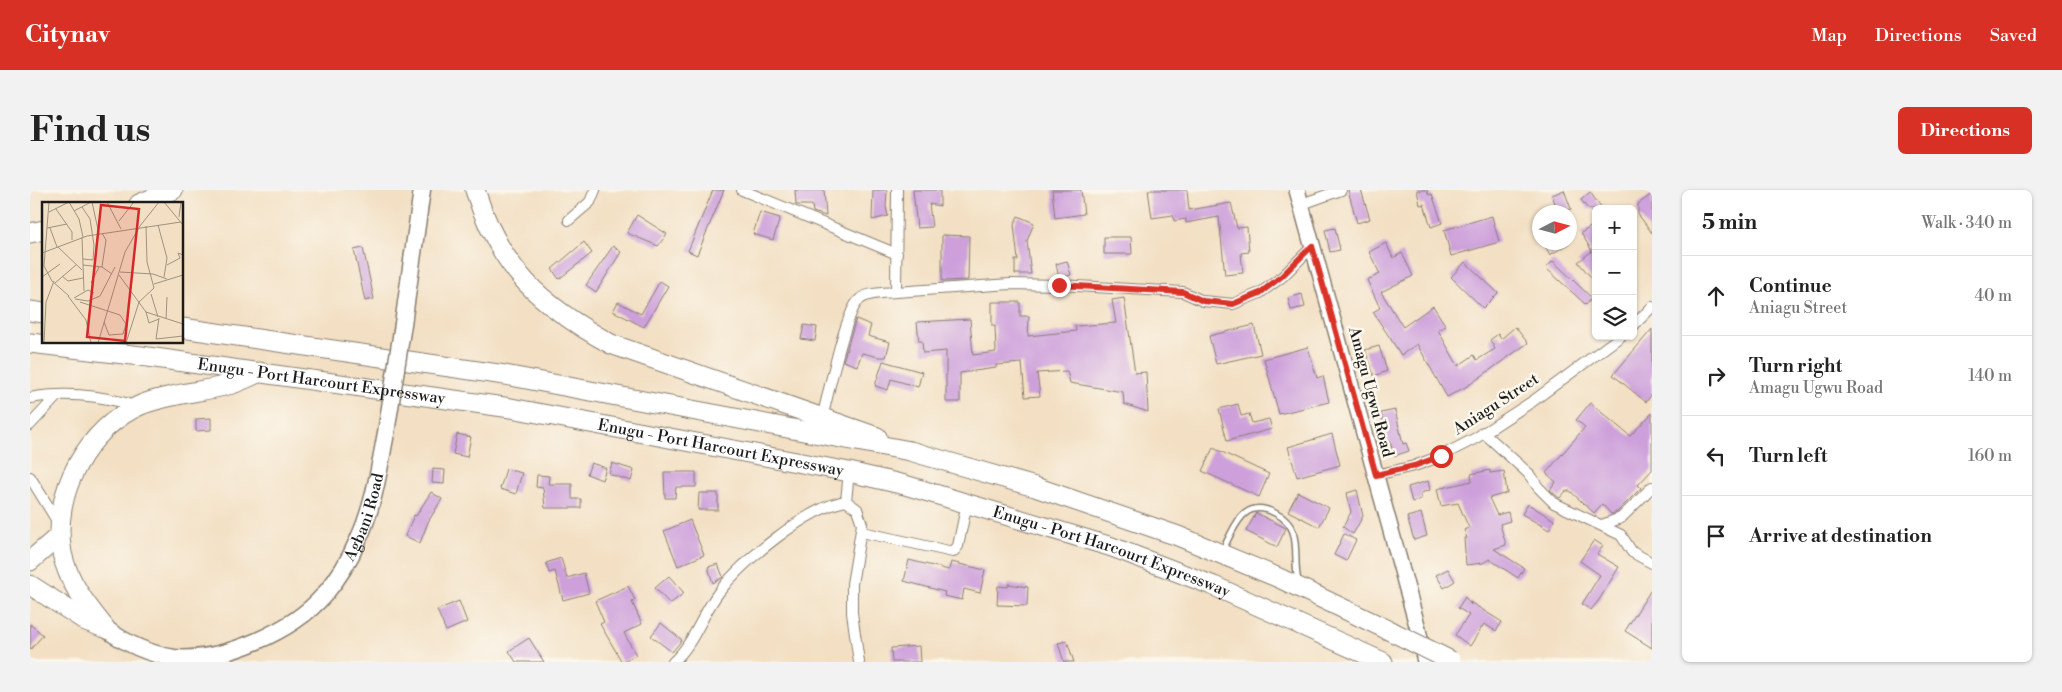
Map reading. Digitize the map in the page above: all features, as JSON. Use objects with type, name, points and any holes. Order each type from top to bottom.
[{"type":"highway","points":[[144,202],[173,190]]},
{"type":"highway","points":[[475,190],[484,218],[500,248],[519,275],[548,305],[574,323],[611,344],[860,430],[910,451]]},
{"type":"highway","name":"Enugu - Port Harcourt Expressway","points":[[184,328],[505,375],[910,451],[1035,487],[1221,553],[1300,588],[1451,662]]},
{"type":"highway","name":"Enugu - Port Harcourt Expressway","points":[[30,343],[260,372],[511,408],[849,472],[967,503],[1112,547],[1205,582],[1306,625],[1383,662]]},
{"type":"highway","points":[[105,628],[79,596],[62,554],[60,531],[67,489],[77,464],[95,438],[116,418],[143,404],[232,384],[260,372]]},
{"type":"highway","points":[[30,561],[60,531]]},
{"type":"highway","points":[[30,585],[86,621],[105,628]]},
{"type":"main road","name":"Agbani Road","points":[[105,628],[133,645],[154,653],[175,658],[203,657],[229,652],[258,642],[304,613],[324,595],[358,540],[376,486],[403,324],[422,190]]},
{"type":"street","points":[[569,220],[590,202],[595,190]]},
{"type":"street","points":[[742,190],[897,254]]},
{"type":"street","points":[[896,292],[897,190]]},
{"type":"street","points":[[1300,197],[1341,190]]},
{"type":"street","name":"Amagu Ugwu Road","points":[[1300,197],[1417,625],[1425,662]]},
{"type":"street","points":[[822,418],[839,351],[853,307],[864,296],[1010,284],[1059,285],[1183,292],[1203,301],[1233,304],[1260,293],[1282,276],[1312,246]]},
{"type":"street","points":[[1637,322],[1652,307]]},
{"type":"street","name":"Aniagu Street","points":[[1376,475],[1414,466],[1441,456],[1533,401],[1617,340]]},
{"type":"street","points":[[30,398],[58,395],[106,398],[126,403]]},
{"type":"street","points":[[30,425],[58,395]]},
{"type":"street","points":[[1483,432],[1528,473],[1538,487],[1554,503],[1602,525],[1624,539],[1632,552],[1652,563]]},
{"type":"street","points":[[846,501],[849,472]]},
{"type":"street","points":[[30,478],[60,531]]},
{"type":"street","points":[[1602,525],[1612,523],[1626,514],[1652,487]]},
{"type":"street","points":[[846,501],[857,509],[862,524],[852,584],[852,613],[859,662]]},
{"type":"street","points":[[673,662],[687,648],[710,606],[737,572],[806,517],[823,507],[846,501]]},
{"type":"street","points":[[862,532],[953,552],[958,546],[967,503]]},
{"type":"street","points":[[1624,539],[1626,514]]},
{"type":"lane","points":[[1221,553],[1238,521],[1245,513],[1258,507],[1267,509],[1280,515],[1289,524],[1293,533],[1295,565],[1300,588]]},
{"type":"building","points":[[713,190],[724,190],[697,255],[688,251]]},
{"type":"building","points":[[795,190],[824,190],[826,216],[813,212],[812,205],[796,205]]},
{"type":"building","points":[[873,190],[887,190],[886,207],[888,216],[872,220]]},
{"type":"building","points":[[913,190],[940,190],[940,206],[929,204],[932,227],[917,228]]},
{"type":"building","points":[[1052,190],[1081,190],[1084,214],[1055,218]]},
{"type":"building","points":[[1148,190],[1187,190],[1189,210],[1231,203],[1237,228],[1247,227],[1249,252],[1241,253],[1243,273],[1225,275],[1219,217],[1186,223],[1186,219],[1174,221],[1173,215],[1152,218]]},
{"type":"building","points":[[1348,190],[1361,190],[1370,219],[1357,223]]},
{"type":"building","points":[[1417,190],[1427,190],[1429,195],[1432,194],[1442,223],[1431,227],[1424,204],[1420,205]]},
{"type":"building","points":[[1564,190],[1570,205],[1556,205],[1552,195]]},
{"type":"building","points":[[1590,192],[1599,205],[1592,205],[1592,209],[1588,209],[1581,200]]},
{"type":"building","points":[[1652,194],[1652,233],[1638,214],[1638,204]]},
{"type":"building","points":[[760,212],[780,218],[773,240],[753,234]]},
{"type":"building","points":[[637,215],[667,234],[658,246],[627,233]]},
{"type":"building","points":[[1018,216],[1034,223],[1027,241],[1031,274],[1015,274],[1015,260],[1018,260],[1014,225]]},
{"type":"building","points":[[1492,216],[1499,242],[1451,256],[1444,230]]},
{"type":"building","points":[[1592,226],[1592,251],[1581,233]]},
{"type":"building","points":[[1335,228],[1340,250],[1330,252],[1325,230]]},
{"type":"building","points":[[942,235],[969,236],[968,280],[942,281]]},
{"type":"building","points":[[1104,237],[1131,237],[1132,254],[1104,254]]},
{"type":"building","points":[[584,242],[592,253],[559,279],[552,269]]},
{"type":"building","points":[[1386,243],[1393,258],[1402,253],[1413,276],[1381,292],[1403,327],[1433,306],[1446,326],[1438,330],[1458,366],[1474,355],[1477,360],[1495,349],[1490,340],[1498,334],[1501,339],[1515,327],[1528,343],[1469,385],[1447,397],[1417,344],[1401,355],[1373,312],[1380,308],[1367,280],[1380,274],[1369,252]]},
{"type":"building","points":[[613,246],[621,252],[596,292],[586,285]]},
{"type":"building","points":[[363,248],[374,299],[365,301],[354,250]]},
{"type":"building","points":[[1547,250],[1558,250],[1550,255]]},
{"type":"building","points":[[1592,251],[1592,278],[1578,262]]},
{"type":"building","points":[[1067,261],[1071,275],[1059,278],[1056,264]]},
{"type":"building","points":[[1553,261],[1592,298],[1586,305],[1546,268]]},
{"type":"building","points":[[1465,262],[1498,293],[1483,308],[1451,277]]},
{"type":"building","points":[[660,281],[668,286],[644,327],[613,311],[618,302],[641,314]]},
{"type":"building","points":[[1302,294],[1305,307],[1291,310],[1288,298]]},
{"type":"building","points":[[1124,298],[1135,373],[1146,372],[1148,412],[1124,404],[1123,392],[1070,383],[1067,371],[1037,373],[1040,396],[1025,397],[1022,363],[996,365],[996,368],[960,373],[960,402],[946,402],[946,351],[923,353],[922,341],[919,341],[917,322],[970,319],[973,355],[996,352],[995,326],[992,326],[992,302],[1020,302],[1020,316],[1029,316],[1028,336],[1076,331],[1075,326],[1116,323],[1112,300]]},
{"type":"building","points":[[856,319],[871,325],[868,336],[890,342],[886,357],[862,353],[857,366],[843,361]]},
{"type":"building","points":[[804,325],[817,327],[815,341],[801,339]]},
{"type":"building","points":[[1254,325],[1261,354],[1216,364],[1209,336]]},
{"type":"building","points":[[1652,329],[1652,394],[1646,402],[1613,375]]},
{"type":"building","points":[[1379,346],[1387,371],[1374,376],[1365,350]]},
{"type":"building","points":[[1308,347],[1317,378],[1323,376],[1329,402],[1279,414],[1264,359]]},
{"type":"building","points":[[883,361],[922,372],[918,387],[891,379],[888,390],[875,386]]},
{"type":"building","points":[[1590,403],[1630,436],[1652,413],[1652,470],[1638,485],[1641,488],[1617,512],[1611,514],[1602,504],[1594,513],[1570,491],[1566,491],[1560,498],[1558,497],[1550,490],[1556,482],[1546,473],[1585,427],[1576,420]]},
{"type":"building","points":[[1238,404],[1241,416],[1249,414],[1252,423],[1269,419],[1272,429],[1227,441],[1219,409]]},
{"type":"building","points":[[1395,410],[1403,444],[1406,443],[1409,451],[1394,456],[1390,441],[1387,442],[1381,413]]},
{"type":"building","points":[[211,418],[211,430],[196,431],[196,419]]},
{"type":"building","points":[[457,434],[471,437],[467,457],[453,454]]},
{"type":"building","points":[[1332,434],[1340,465],[1297,477],[1288,447]]},
{"type":"building","points":[[1213,448],[1269,474],[1259,497],[1202,471]]},
{"type":"building","points":[[591,463],[606,468],[602,480],[587,474]]},
{"type":"building","points":[[612,463],[634,470],[631,481],[609,474]]},
{"type":"building","points":[[433,469],[445,470],[444,484],[432,483]]},
{"type":"building","points":[[506,469],[522,473],[516,494],[500,489]]},
{"type":"building","points":[[1490,470],[1490,473],[1504,471],[1507,493],[1489,498],[1497,515],[1508,512],[1510,521],[1500,524],[1506,545],[1494,549],[1524,568],[1518,578],[1489,559],[1483,563],[1466,565],[1464,538],[1467,538],[1464,530],[1469,528],[1458,503],[1441,506],[1437,489],[1472,481],[1471,474]]},
{"type":"building","points":[[664,472],[696,472],[696,487],[676,487],[675,498],[665,498]]},
{"type":"building","points":[[537,475],[549,476],[548,484],[572,484],[572,499],[581,499],[581,508],[545,508],[543,488],[536,487]]},
{"type":"building","points":[[1428,481],[1430,490],[1421,493],[1421,499],[1412,502],[1408,487]]},
{"type":"building","points":[[1357,490],[1363,516],[1353,534],[1343,527],[1351,512],[1347,493]]},
{"type":"building","points":[[431,492],[442,499],[428,522],[420,543],[405,536],[414,515],[416,516]]},
{"type":"building","points":[[1298,492],[1329,508],[1319,527],[1288,511]]},
{"type":"building","points":[[699,493],[718,493],[718,510],[698,510]]},
{"type":"building","points":[[1528,504],[1554,520],[1549,530],[1522,514]]},
{"type":"building","points":[[1256,513],[1286,528],[1277,547],[1246,531]]},
{"type":"building","points":[[1421,513],[1427,536],[1414,540],[1407,517]]},
{"type":"building","points":[[690,520],[704,555],[678,566],[664,531]]},
{"type":"building","points":[[1344,534],[1356,540],[1346,561],[1334,555]]},
{"type":"building","points":[[1594,540],[1603,546],[1597,554],[1619,567],[1591,610],[1582,604],[1600,575],[1580,561]]},
{"type":"building","points":[[561,558],[567,578],[584,573],[589,593],[563,600],[555,571],[549,573],[546,563]]},
{"type":"building","points":[[909,560],[949,570],[951,562],[985,570],[980,593],[964,589],[962,600],[944,596],[945,592],[904,581]]},
{"type":"building","points":[[718,564],[723,577],[713,583],[708,567]]},
{"type":"building","points":[[1448,569],[1455,581],[1444,588],[1436,575]]},
{"type":"building","points":[[669,576],[684,593],[670,604],[655,588]]},
{"type":"building","points":[[1008,584],[1028,587],[1027,606],[997,605],[998,586],[1008,587]]},
{"type":"building","points":[[628,586],[635,600],[632,602],[642,624],[624,633],[636,655],[622,662],[600,624],[604,622],[595,601]]},
{"type":"building","points":[[1652,588],[1652,648],[1625,631]]},
{"type":"building","points":[[1465,597],[1471,605],[1470,602],[1502,622],[1496,631],[1484,624],[1470,646],[1455,635],[1469,615],[1458,608]]},
{"type":"building","points":[[459,601],[467,622],[446,631],[437,610]]},
{"type":"building","points":[[661,623],[682,640],[672,652],[651,636]]},
{"type":"building","points":[[30,624],[43,635],[30,650]]},
{"type":"building","points":[[529,638],[544,662],[516,662],[509,651]]},
{"type":"building","points":[[1067,641],[1074,662],[1064,662],[1058,643]]},
{"type":"building","points":[[919,646],[920,662],[892,662],[891,648]]},
{"type":"route","points":[[1059,285],[1183,292],[1203,301],[1233,304],[1260,293],[1296,264],[1312,246],[1376,475],[1414,466],[1441,456]]}]
